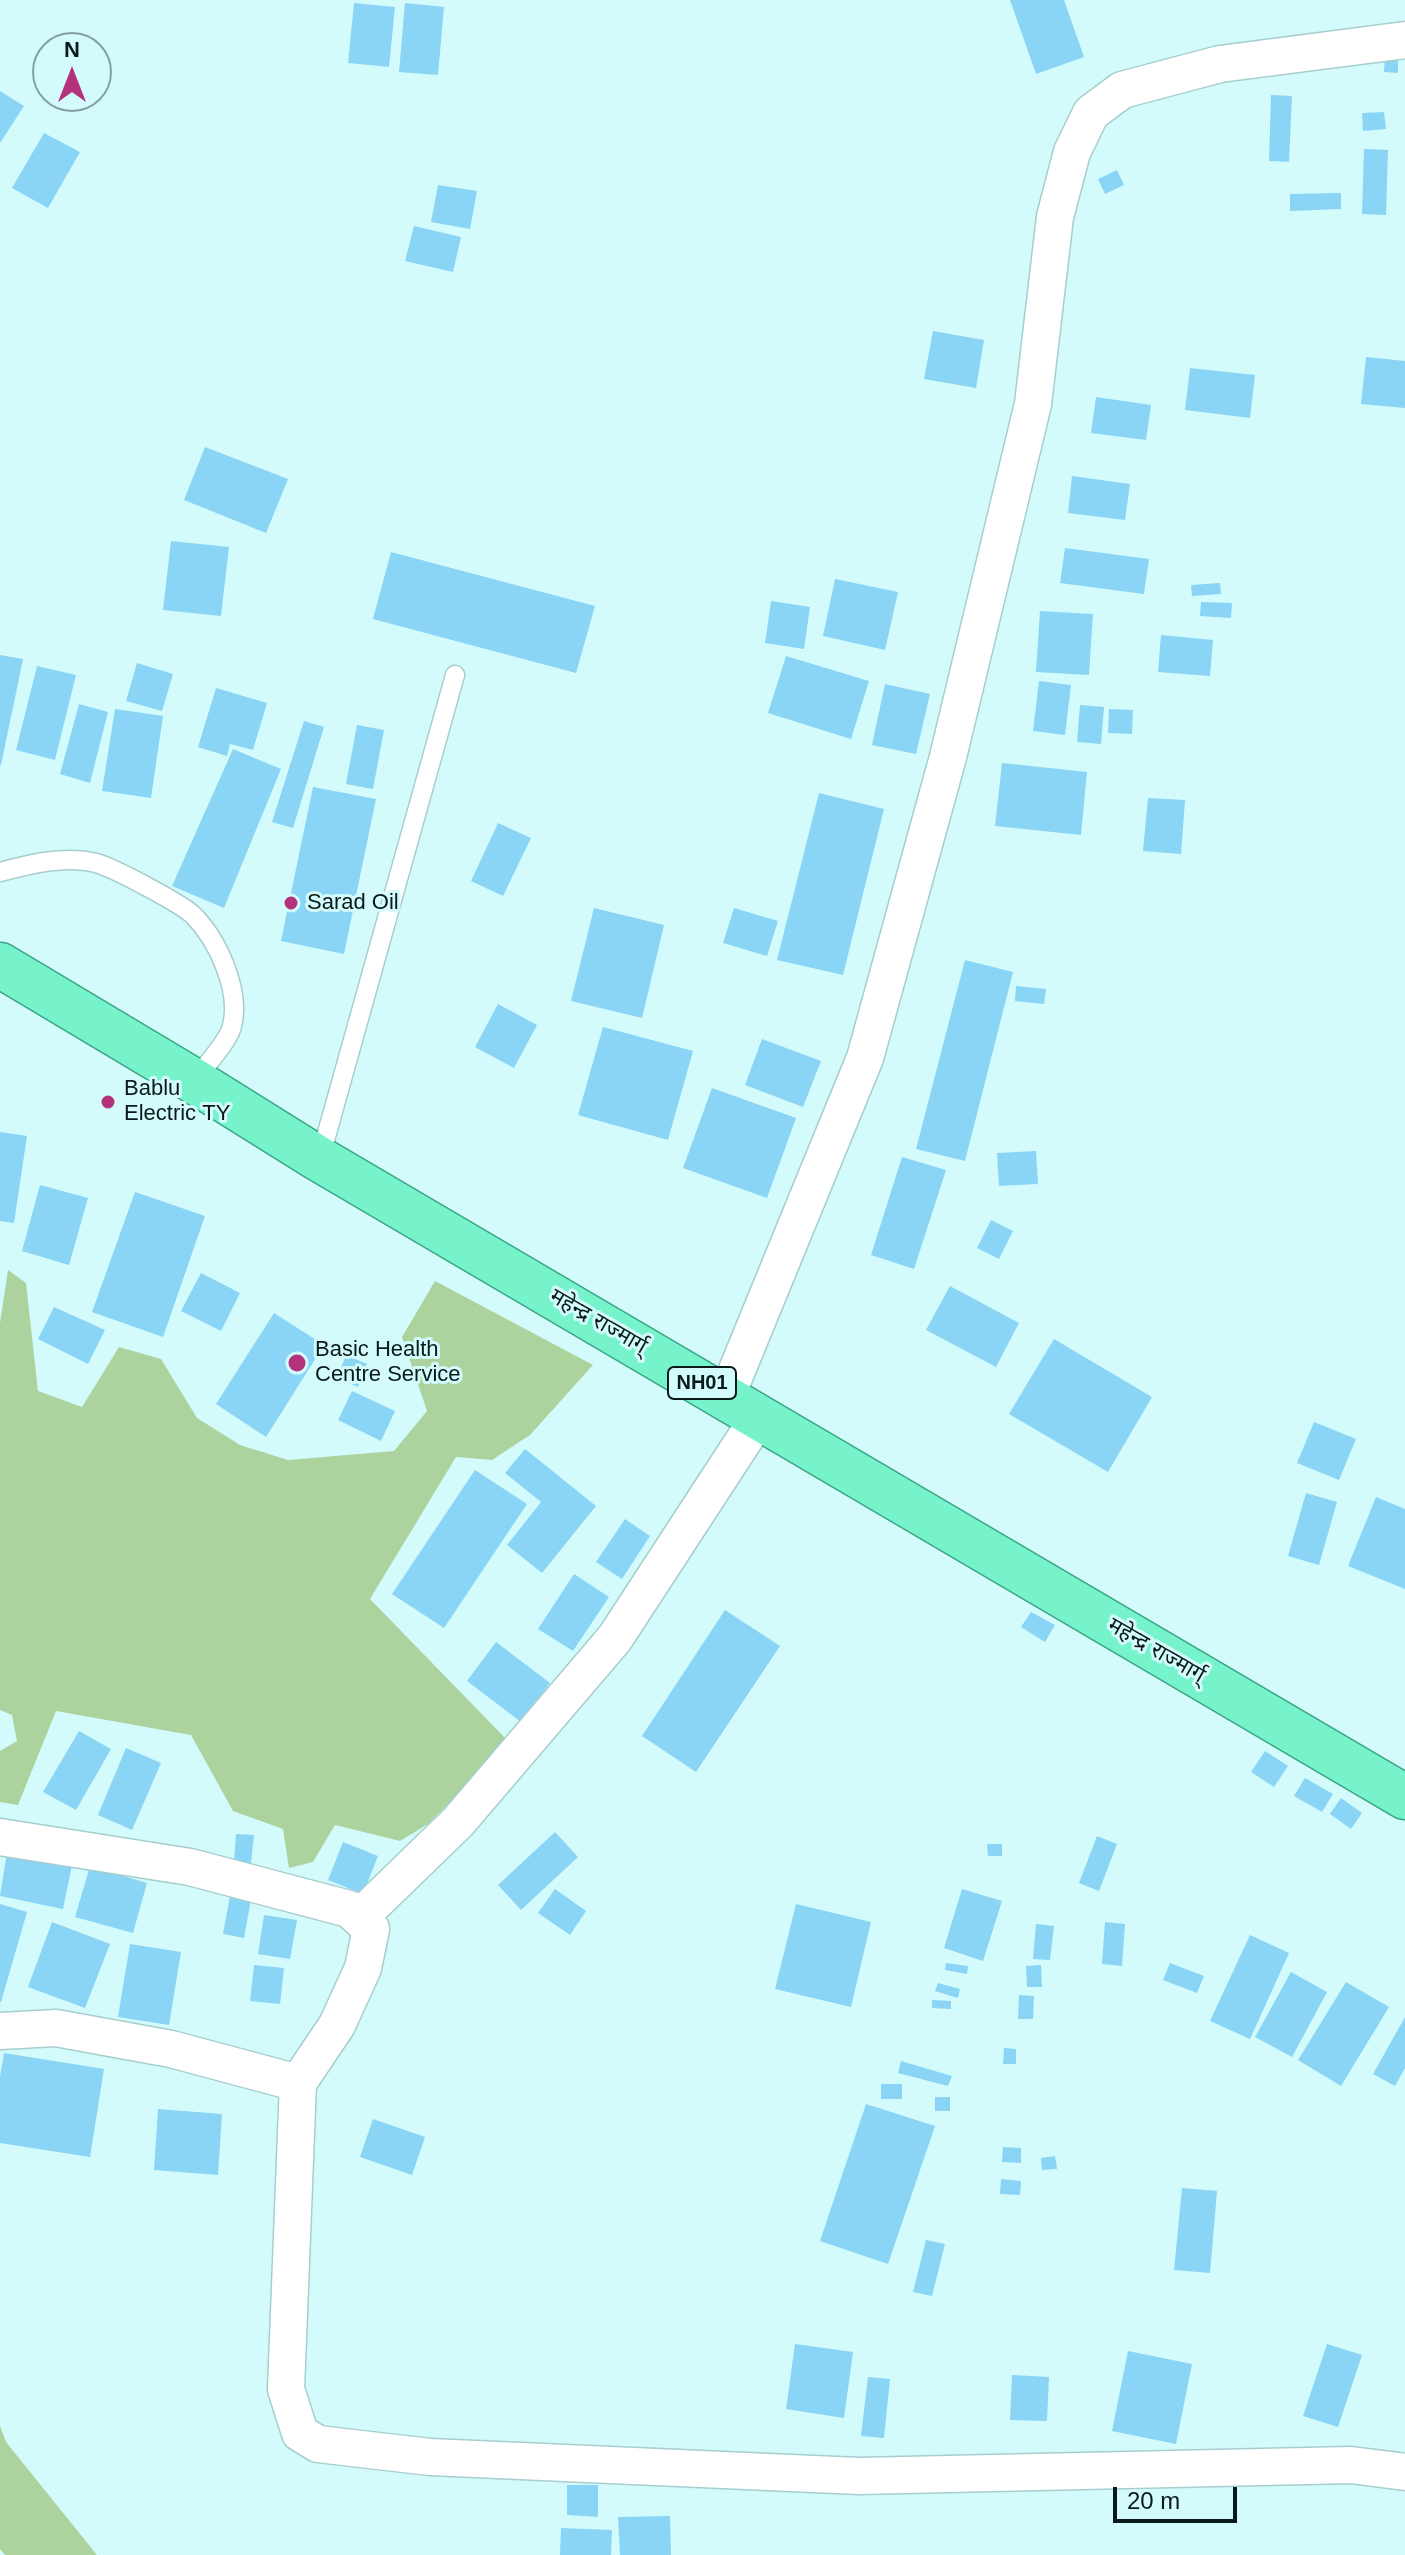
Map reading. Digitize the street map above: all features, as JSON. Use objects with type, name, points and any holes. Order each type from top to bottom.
[{"type":"highway","name":"महेन्द्र राज्मार्ग्","points":[[0,965],[319,1159],[1405,1797]]},
{"type":"street","points":[[359,1918],[458,1822],[615,1638],[742,1407],[865,1058],[948,757],[1030,420],[1055,217],[1072,152],[1091,113],[1122,90],[1220,64],[1405,40]]},
{"type":"street","points":[[0,1837],[190,1867],[349,1909],[371,1929],[363,1968],[337,2025],[298,2083],[286,2389],[300,2433],[318,2444],[430,2457],[859,2476],[1351,2465],[1405,2472]]},
{"type":"street","points":[[0,2031],[56,2028],[171,2049],[298,2083]]},
{"type":"lane","points":[[319,1159],[455,675]]},
{"type":"lane","points":[[0,872],[33,863],[71,860],[96,863],[138,882],[192,915],[219,953],[234,993],[232,1028],[194,1081]]},
{"type":"green space","points":[[8,1270],[26,1283],[38,1391],[82,1407],[119,1347],[161,1359],[197,1418],[240,1445],[288,1460],[394,1451],[427,1411],[402,1337],[435,1281],[593,1365],[530,1435],[492,1460],[456,1457],[370,1599],[509,1742],[428,1824],[400,1841],[335,1825],[313,1862],[289,1868],[283,1829],[233,1811],[191,1735],[56,1711],[18,1805],[0,1802],[0,1751],[17,1741],[12,1715],[0,1710],[0,1323]]},
{"type":"green space","points":[[0,2426],[6,2442],[97,2555],[5,2555],[0,2549]]},
{"type":"building","points":[[1010,0],[1064,0],[1084,57],[1036,74]]},
{"type":"building","points":[[354,3],[395,7],[389,67],[348,63]]},
{"type":"building","points":[[405,3],[444,7],[438,75],[399,72]]},
{"type":"building","points":[[1385,56],[1398,57],[1398,73],[1384,72]]},
{"type":"building","points":[[0,91],[24,106],[0,143]]},
{"type":"building","points":[[1271,95],[1292,96],[1289,162],[1269,161]]},
{"type":"building","points":[[1384,112],[1386,129],[1363,131],[1362,113]]},
{"type":"building","points":[[44,133],[80,152],[48,208],[12,188]]},
{"type":"building","points":[[1364,149],[1388,150],[1386,215],[1362,214]]},
{"type":"building","points":[[1117,170],[1124,185],[1105,194],[1098,179]]},
{"type":"building","points":[[438,185],[477,191],[470,229],[431,222]]},
{"type":"building","points":[[1341,193],[1341,209],[1290,211],[1290,194]]},
{"type":"building","points":[[414,226],[461,237],[453,272],[405,261]]},
{"type":"building","points":[[933,331],[984,340],[976,388],[924,379]]},
{"type":"building","points":[[1366,357],[1405,361],[1405,408],[1361,404]]},
{"type":"building","points":[[1190,368],[1255,375],[1250,418],[1185,410]]},
{"type":"building","points":[[1096,397],[1151,405],[1146,440],[1091,433]]},
{"type":"building","points":[[205,447],[288,479],[266,533],[184,500]]},
{"type":"building","points":[[1072,476],[1130,484],[1125,520],[1068,513]]},
{"type":"building","points":[[171,541],[229,547],[221,616],[163,610]]},
{"type":"building","points":[[1065,548],[1149,559],[1144,594],[1060,583]]},
{"type":"building","points":[[391,552],[595,606],[576,673],[373,619]]},
{"type":"building","points":[[835,579],[898,592],[885,650],[823,636]]},
{"type":"building","points":[[1220,583],[1221,594],[1192,596],[1191,585]]},
{"type":"building","points":[[771,601],[810,607],[804,649],[765,643]]},
{"type":"building","points":[[1201,602],[1232,603],[1231,618],[1200,616]]},
{"type":"building","points":[[1040,611],[1093,614],[1089,675],[1036,672]]},
{"type":"building","points":[[1161,635],[1213,640],[1210,676],[1158,672]]},
{"type":"building","points":[[0,655],[23,659],[1,765],[0,765]]},
{"type":"building","points":[[786,656],[869,681],[851,739],[768,713]]},
{"type":"building","points":[[137,663],[173,674],[162,711],[126,701]]},
{"type":"building","points":[[37,666],[76,675],[55,760],[16,750]]},
{"type":"building","points":[[1039,681],[1071,685],[1065,735],[1033,731]]},
{"type":"building","points":[[885,684],[930,694],[916,754],[872,745]]},
{"type":"building","points":[[216,688],[267,703],[253,750],[230,744],[227,756],[198,747]]},
{"type":"building","points":[[79,704],[108,712],[90,783],[60,774]]},
{"type":"building","points":[[1080,705],[1104,707],[1101,744],[1077,742]]},
{"type":"building","points":[[115,709],[163,716],[151,798],[102,791]]},
{"type":"building","points":[[1109,709],[1133,710],[1132,734],[1108,733]]},
{"type":"building","points":[[304,721],[324,727],[293,828],[272,822]]},
{"type":"building","points":[[357,725],[384,730],[373,789],[346,784]]},
{"type":"building","points":[[233,749],[281,769],[224,908],[172,886]]},
{"type":"building","points":[[1002,763],[1087,772],[1081,835],[995,826]]},
{"type":"building","points":[[313,787],[376,799],[344,954],[281,941]]},
{"type":"building","points":[[819,793],[884,809],[843,975],[777,960]]},
{"type":"building","points":[[1148,798],[1185,800],[1181,854],[1143,851]]},
{"type":"building","points":[[498,823],[531,838],[503,896],[471,881]]},
{"type":"building","points":[[594,908],[664,925],[642,1018],[571,1001]]},
{"type":"building","points":[[734,908],[778,921],[767,956],[723,943]]},
{"type":"building","points":[[965,960],[1013,972],[965,1161],[916,1149]]},
{"type":"building","points":[[1016,986],[1046,989],[1044,1004],[1015,1001]]},
{"type":"building","points":[[498,1004],[537,1025],[514,1068],[475,1047]]},
{"type":"building","points":[[603,1027],[693,1051],[668,1140],[578,1115]]},
{"type":"building","points":[[762,1039],[821,1061],[803,1107],[745,1085]]},
{"type":"building","points":[[712,1088],[796,1118],[767,1198],[683,1168]]},
{"type":"building","points":[[0,1132],[27,1136],[14,1223],[0,1221]]},
{"type":"building","points":[[1036,1151],[1038,1184],[999,1186],[997,1153]]},
{"type":"building","points":[[902,1157],[946,1170],[914,1269],[871,1255]]},
{"type":"building","points":[[40,1185],[88,1198],[69,1265],[22,1251]]},
{"type":"building","points":[[135,1192],[205,1216],[163,1337],[92,1312]]},
{"type":"building","points":[[991,1220],[1013,1231],[999,1259],[977,1248]]},
{"type":"building","points":[[201,1273],[240,1293],[221,1331],[181,1311]]},
{"type":"building","points":[[950,1286],[1019,1323],[996,1367],[926,1330]]},
{"type":"building","points":[[54,1307],[105,1330],[88,1364],[38,1339]]},
{"type":"building","points":[[274,1313],[324,1345],[266,1437],[216,1404]]},
{"type":"building","points":[[1054,1339],[1152,1397],[1108,1472],[1009,1414]]},
{"type":"building","points":[[346,1355],[367,1364],[358,1387],[337,1378]]},
{"type":"building","points":[[352,1391],[395,1411],[381,1441],[338,1420]]},
{"type":"building","points":[[1314,1422],[1356,1439],[1339,1480],[1297,1463]]},
{"type":"building","points":[[525,1449],[596,1506],[542,1573],[507,1545],[541,1502],[505,1473]]},
{"type":"building","points":[[475,1470],[527,1504],[444,1628],[392,1594]]},
{"type":"building","points":[[1306,1493],[1337,1502],[1319,1565],[1288,1556]]},
{"type":"building","points":[[1376,1497],[1405,1509],[1405,1589],[1348,1566]]},
{"type":"building","points":[[625,1519],[650,1536],[622,1579],[596,1562]]},
{"type":"building","points":[[574,1574],[609,1597],[573,1651],[538,1629]]},
{"type":"building","points":[[725,1610],[780,1646],[696,1772],[642,1736]]},
{"type":"building","points":[[1031,1612],[1055,1625],[1045,1642],[1021,1627]]},
{"type":"building","points":[[496,1642],[550,1683],[521,1722],[467,1681]]},
{"type":"building","points":[[79,1731],[111,1749],[76,1810],[43,1792]]},
{"type":"building","points":[[126,1748],[161,1763],[132,1830],[98,1815]]},
{"type":"building","points":[[1265,1751],[1288,1766],[1274,1787],[1251,1772]]},
{"type":"building","points":[[1305,1778],[1333,1794],[1322,1812],[1294,1796]]},
{"type":"building","points":[[1341,1798],[1362,1813],[1351,1829],[1330,1814]]},
{"type":"building","points":[[555,1832],[578,1857],[521,1910],[498,1885]]},
{"type":"building","points":[[236,1834],[254,1835],[251,1863],[234,1861]]},
{"type":"building","points":[[1097,1836],[1117,1844],[1099,1891],[1079,1883]]},
{"type":"building","points":[[343,1842],[378,1856],[363,1894],[328,1880]]},
{"type":"building","points":[[987,1844],[1002,1844],[1002,1856],[988,1856]]},
{"type":"building","points":[[7,1852],[72,1865],[63,1909],[0,1896]]},
{"type":"building","points":[[90,1866],[147,1883],[133,1933],[75,1917]]},
{"type":"building","points":[[555,1889],[586,1911],[570,1935],[538,1913]]},
{"type":"building","points":[[962,1889],[1002,1901],[983,1961],[944,1948]]},
{"type":"building","points":[[230,1896],[251,1899],[244,1938],[223,1934]]},
{"type":"building","points":[[0,1904],[27,1912],[1,2002],[0,2002]]},
{"type":"building","points":[[796,1904],[871,1922],[851,2007],[775,1989]]},
{"type":"building","points":[[264,1915],[297,1920],[290,1959],[258,1954]]},
{"type":"building","points":[[52,1922],[110,1944],[85,2008],[28,1987]]},
{"type":"building","points":[[1105,1922],[1125,1924],[1122,1966],[1102,1964]]},
{"type":"building","points":[[1036,1924],[1054,1926],[1050,1960],[1033,1959]]},
{"type":"building","points":[[1250,1935],[1289,1953],[1250,2039],[1210,2021]]},
{"type":"building","points":[[130,1944],[181,1952],[169,2025],[118,2017]]},
{"type":"building","points":[[946,1963],[968,1966],[967,1974],[945,1970]]},
{"type":"building","points":[[1170,1963],[1204,1976],[1197,1993],[1163,1980]]},
{"type":"building","points":[[254,1965],[284,1968],[280,2004],[250,2001]]},
{"type":"building","points":[[1041,1965],[1042,1987],[1027,1987],[1026,1966]]},
{"type":"building","points":[[1291,1972],[1327,1992],[1292,2057],[1255,2037]]},
{"type":"building","points":[[1346,1982],[1389,2007],[1341,2086],[1298,2060]]},
{"type":"building","points":[[938,1983],[960,1989],[958,1998],[935,1991]]},
{"type":"building","points":[[1019,1995],[1034,1996],[1033,2019],[1018,2019]]},
{"type":"building","points":[[932,2000],[951,2001],[951,2009],[932,2008]]},
{"type":"building","points":[[1405,2017],[1405,2068],[1395,2086],[1373,2074]]},
{"type":"building","points":[[1004,2048],[1016,2049],[1016,2064],[1003,2064]]},
{"type":"building","points":[[4,2053],[104,2069],[90,2157],[0,2143],[0,2077]]},
{"type":"building","points":[[901,2061],[952,2076],[948,2086],[898,2073]]},
{"type":"building","points":[[881,2084],[902,2084],[902,2099],[881,2099]]},
{"type":"building","points":[[935,2097],[950,2097],[950,2111],[935,2111]]},
{"type":"building","points":[[866,2104],[935,2126],[888,2264],[820,2241]]},
{"type":"building","points":[[158,2109],[222,2114],[218,2175],[154,2170]]},
{"type":"building","points":[[373,2119],[425,2137],[412,2175],[360,2157]]},
{"type":"building","points":[[1003,2147],[1021,2148],[1021,2163],[1002,2162]]},
{"type":"building","points":[[1055,2156],[1057,2169],[1042,2170],[1041,2158]]},
{"type":"building","points":[[1001,2179],[1021,2181],[1020,2195],[1000,2194]]},
{"type":"building","points":[[1182,2188],[1217,2191],[1210,2273],[1174,2270]]},
{"type":"building","points":[[926,2240],[945,2244],[932,2296],[913,2292]]},
{"type":"building","points":[[795,2344],[853,2352],[844,2418],[786,2409]]},
{"type":"building","points":[[1327,2344],[1362,2355],[1338,2427],[1303,2416]]},
{"type":"building","points":[[1128,2351],[1192,2364],[1176,2444],[1112,2431]]},
{"type":"building","points":[[1012,2375],[1049,2377],[1047,2421],[1010,2420]]},
{"type":"building","points":[[868,2377],[890,2379],[884,2438],[861,2436]]},
{"type":"building","points":[[567,2485],[598,2485],[598,2517],[567,2515]]},
{"type":"building","points":[[670,2516],[671,2555],[620,2555],[618,2517]]},
{"type":"building","points":[[561,2528],[612,2530],[611,2555],[560,2555]]},
{"type":"place","name":"Sarad Oil","points":[[291,903]]},
{"type":"place","name":"Bablu Electric TY","points":[[108,1102]]},
{"type":"place","name":"Basic Health Centre Service","points":[[297,1363]]}]
